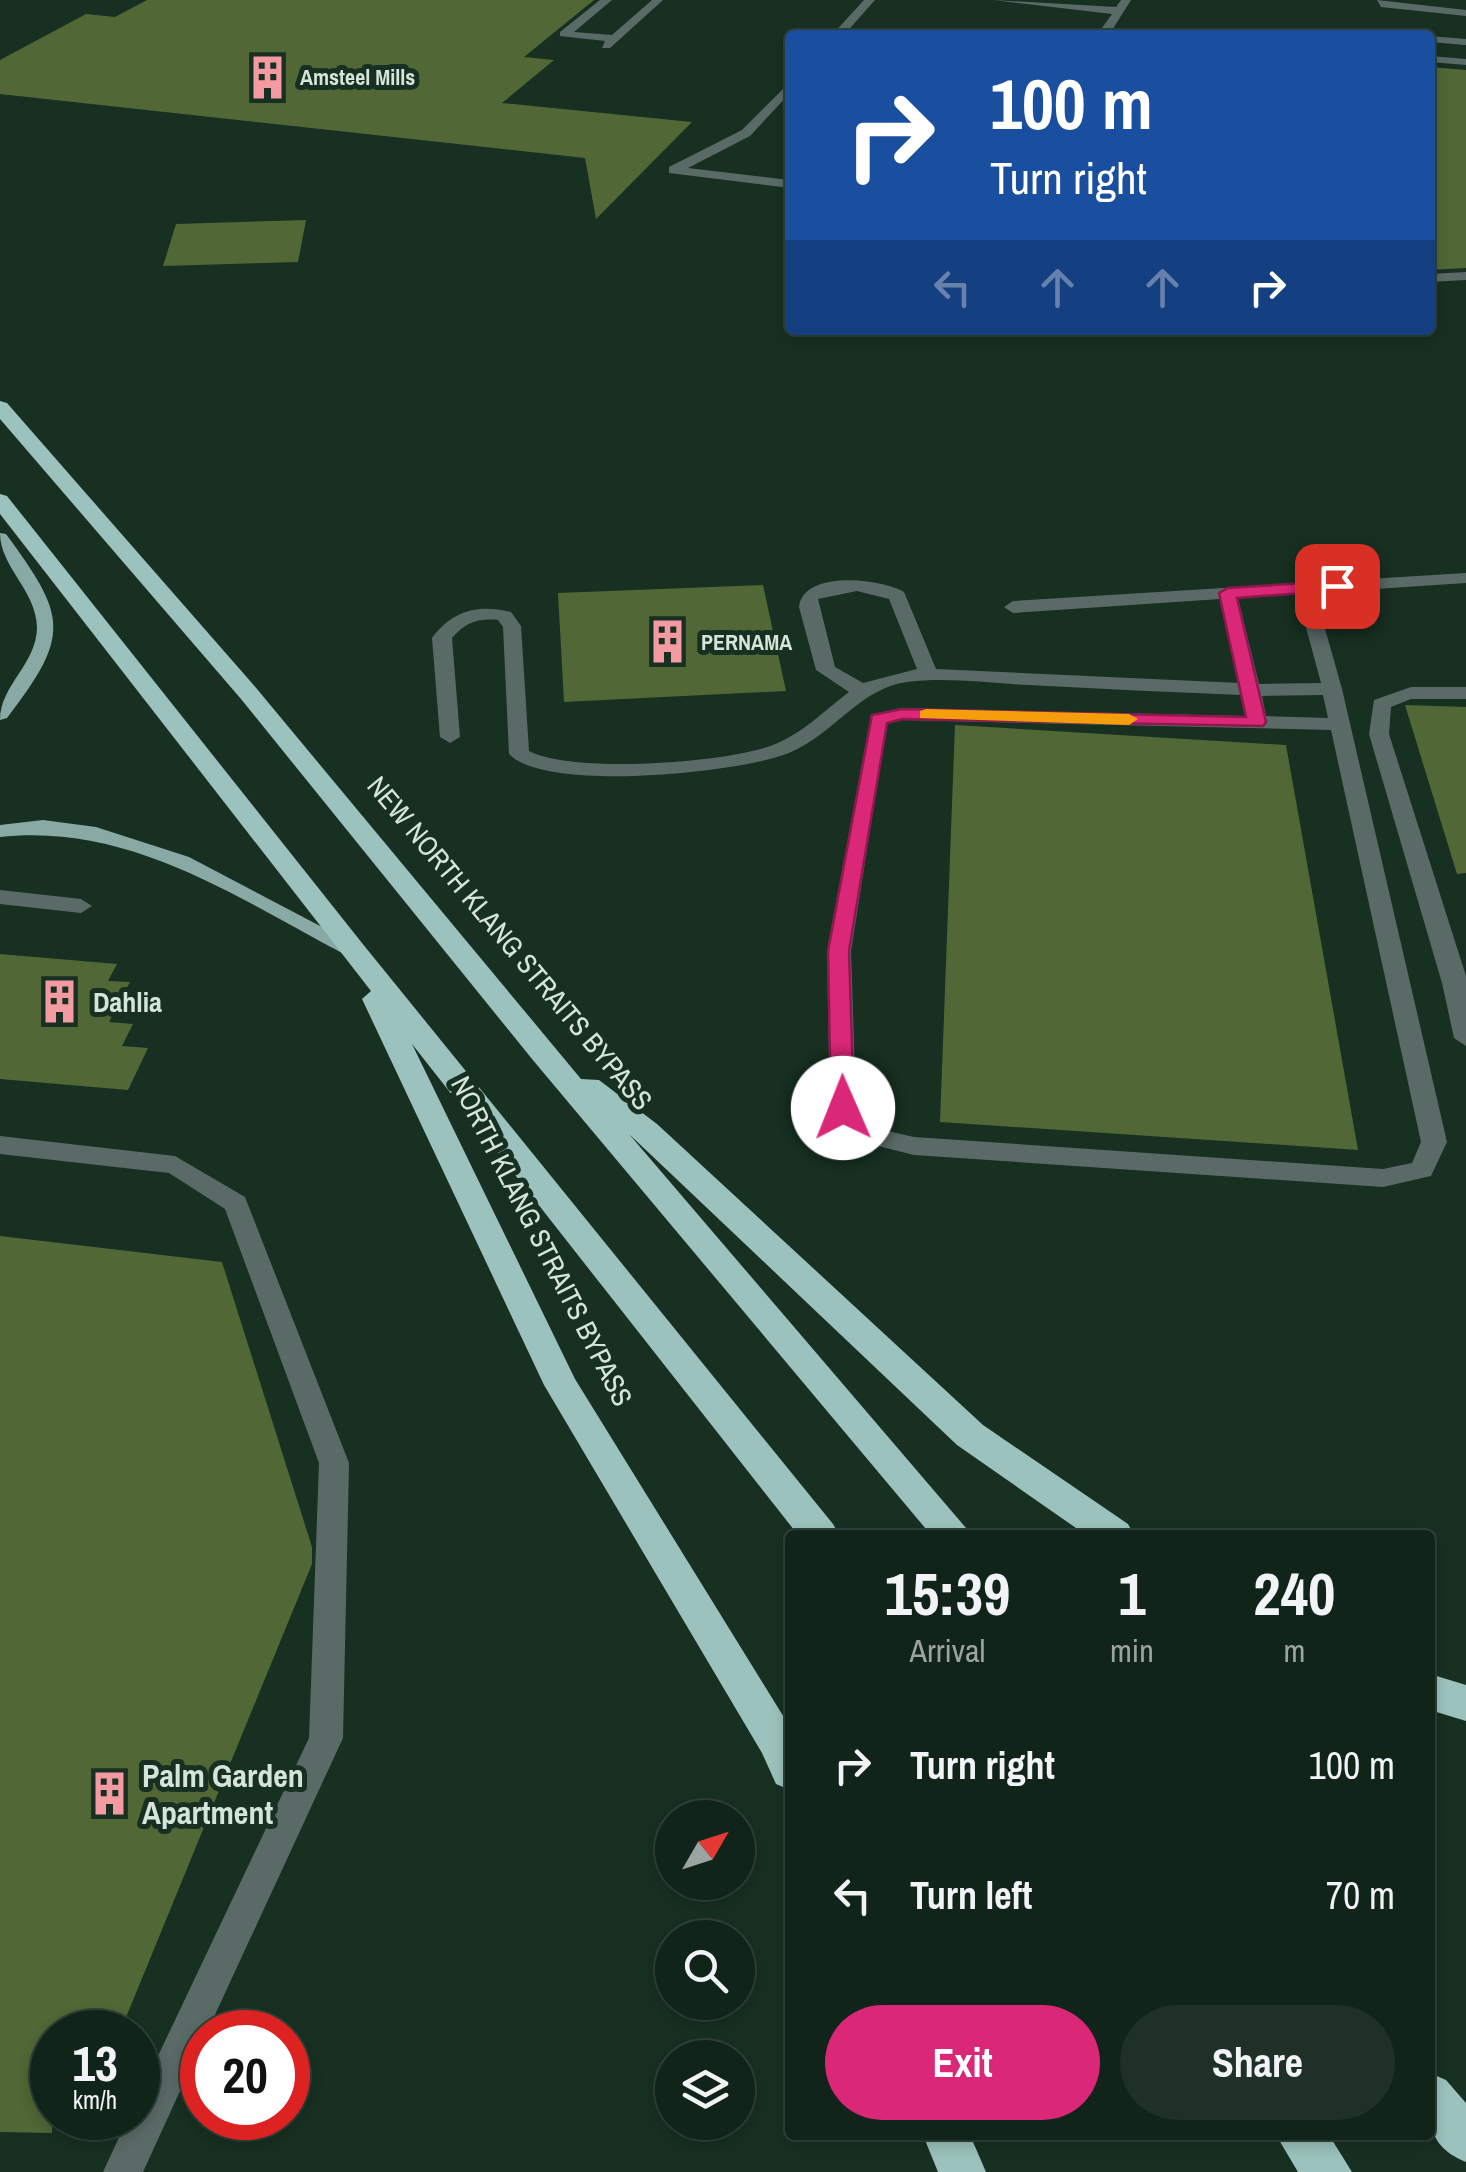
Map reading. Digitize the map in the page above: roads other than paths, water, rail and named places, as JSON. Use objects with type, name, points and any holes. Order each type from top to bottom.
[{"type":"highway","name":"NEW NORTH KLANG STRAITS BYPASS","points":[[0,406],[249,694],[542,1052],[949,1530]]},
{"type":"highway","name":"NORTH KLANG STRAITS BYPASS","points":[[0,500],[816,1530]]},
{"type":"highway","name":"NORTH KLANG STRAITS BYPASS","points":[[352,949],[561,1384],[785,1759]]},
{"type":"highway","points":[[542,1052],[646,1131],[970,1435],[1108,1530]]},
{"type":"highway","points":[[1435,1694],[1466,1703]]},
{"type":"highway","points":[[1435,2102],[1466,2139]]},
{"type":"highway","points":[[948,2140],[962,2172]]},
{"type":"highway","points":[[1303,2140],[1328,2172]]},
{"type":"main road","points":[[0,538],[36,585],[48,627],[43,655],[0,714]]},
{"type":"main road","points":[[0,831],[52,826],[150,846],[352,949]]},
{"type":"street","points":[[607,0],[564,34],[616,39]]},
{"type":"street","points":[[599,51],[658,0]]},
{"type":"street","points":[[843,30],[870,0]]},
{"type":"street","points":[[998,0],[1123,5]]},
{"type":"street","points":[[1382,0],[1381,4],[1466,13]]},
{"type":"street","points":[[1106,30],[1123,5]]},
{"type":"street","points":[[1435,39],[1466,42]]},
{"type":"street","points":[[1435,59],[1466,62]]},
{"type":"street","points":[[785,91],[746,133],[674,170],[785,183]]},
{"type":"street","points":[[1435,278],[1466,276]]},
{"type":"street","points":[[1012,607],[1466,578]]},
{"type":"street","points":[[864,692],[826,670],[808,607],[814,593],[874,586],[888,589],[897,596],[930,675]]},
{"type":"street","points":[[1304,588],[1332,689],[1434,1142],[1422,1170],[1384,1178],[914,1146],[871,1136],[843,1108],[838,951],[878,719],[902,714],[1338,724]]},
{"type":"street","points":[[1228,593],[1257,722]]},
{"type":"street","points":[[450,737],[442,638],[459,619],[476,614],[504,616],[512,626],[519,754],[551,769],[724,761],[779,750],[886,680],[930,675],[1251,690],[1332,689]]},
{"type":"street","points":[[1466,693],[1406,692],[1390,697],[1381,704],[1379,734],[1460,983],[1466,1038]]},
{"type":"street","points":[[0,897],[82,906]]},
{"type":"street","points":[[0,1145],[175,1165],[236,1204],[334,1463],[326,1738],[123,2172]]},
{"type":"place","name":"Amsteel Mills","points":[[267,77]]},
{"type":"place","name":"PERNAMA","points":[[668,642]]},
{"type":"place","name":"Dahlia","points":[[60,1002]]},
{"type":"place","name":"Palm Garden Apartment","points":[[109,1794]]}]
